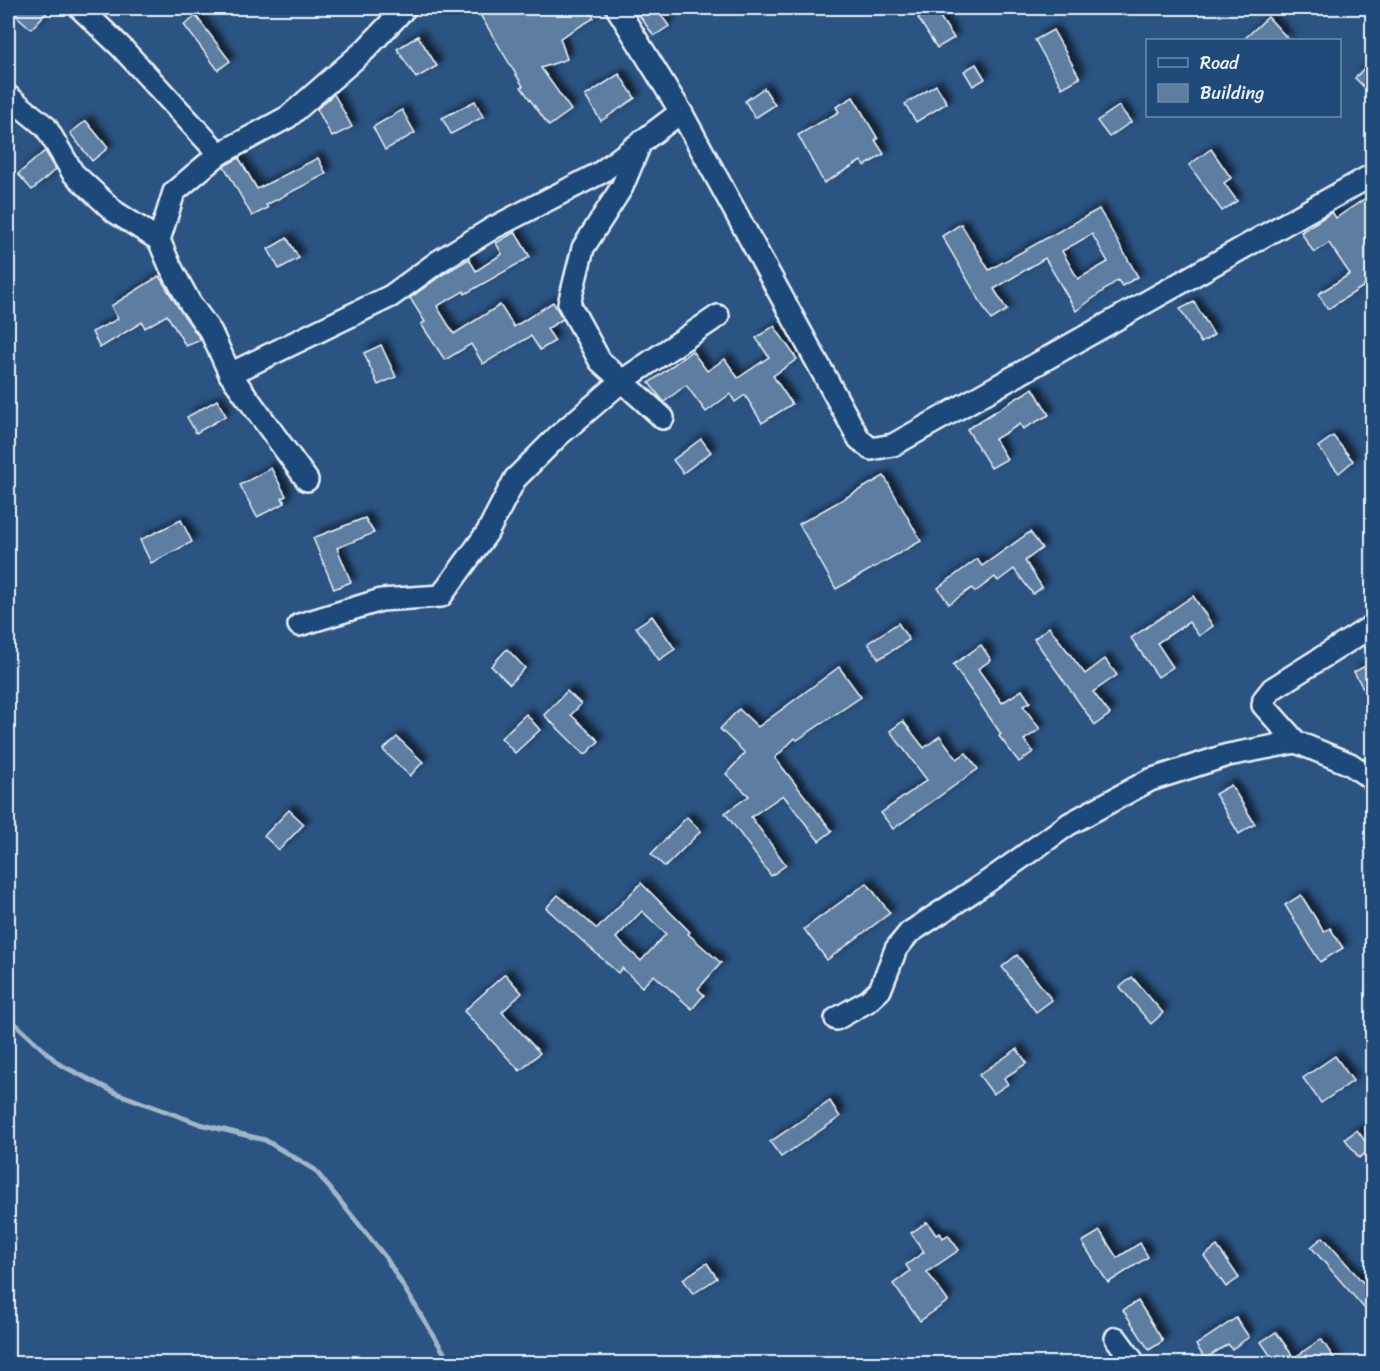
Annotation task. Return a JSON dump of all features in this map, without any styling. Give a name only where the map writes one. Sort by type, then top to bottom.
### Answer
[{"type":"street","points":[[80,8],[121,48],[219,154]]},
{"type":"street","points":[[159,240],[174,192],[219,154],[288,117],[365,50],[405,8]]},
{"type":"street","points":[[616,8],[681,112],[859,439],[871,449],[893,445],[903,440],[1372,175]]},
{"type":"street","points":[[8,96],[46,127],[73,173],[115,212],[159,240],[190,303],[211,332],[230,374],[307,480]]},
{"type":"street","points":[[230,374],[391,296],[439,261],[493,228],[600,173],[681,112]]},
{"type":"street","points":[[640,142],[622,187],[583,248],[569,304],[600,361],[663,418]]},
{"type":"street","points":[[299,625],[381,600],[441,596],[487,533],[515,479],[558,436],[622,381],[718,316]]},
{"type":"street","points":[[1372,626],[1272,689],[1264,699],[1263,705],[1296,742],[1350,764],[1372,779]]},
{"type":"street","points":[[836,1019],[868,1001],[880,990],[896,949],[909,933],[1069,824],[1150,780],[1228,755],[1296,742]]},
{"type":"street","points":[[1116,1338],[1135,1364]]},
{"type":"building","points":[[8,8],[51,8],[31,29]]},
{"type":"building","points":[[476,8],[588,8],[594,18],[560,38],[567,59],[541,68],[571,110],[549,126],[521,87],[523,86]]},
{"type":"building","points":[[634,8],[656,8],[669,26],[654,36]]},
{"type":"building","points":[[934,8],[954,38],[937,48],[918,18]]},
{"type":"building","points":[[196,16],[230,61],[218,70],[184,25]]},
{"type":"building","points":[[1268,17],[1288,39],[1244,39]]},
{"type":"building","points":[[1053,30],[1080,78],[1062,88],[1035,40]]},
{"type":"building","points":[[418,36],[437,66],[416,78],[397,49]]},
{"type":"building","points":[[1372,60],[1372,95],[1355,78]]},
{"type":"building","points":[[976,64],[985,79],[973,86],[964,71]]},
{"type":"building","points":[[619,74],[635,98],[601,121],[585,96]]},
{"type":"building","points":[[936,85],[947,103],[916,122],[905,104]]},
{"type":"building","points":[[764,88],[775,105],[755,118],[745,101]]},
{"type":"building","points":[[334,94],[352,127],[332,137],[317,109]]},
{"type":"building","points":[[853,97],[878,139],[875,140],[884,154],[865,166],[861,161],[824,183],[798,135],[839,112],[836,107]]},
{"type":"building","points":[[475,101],[483,117],[451,134],[442,118]]},
{"type":"building","points":[[1119,106],[1131,122],[1109,137],[1097,121]]},
{"type":"building","points":[[402,110],[415,133],[385,150],[373,127]]},
{"type":"building","points":[[86,121],[108,148],[92,161],[70,133]]},
{"type":"building","points":[[1211,149],[1231,178],[1224,183],[1237,201],[1222,211],[1189,165]]},
{"type":"building","points":[[45,151],[56,169],[32,190],[18,174]]},
{"type":"building","points":[[239,158],[257,189],[318,158],[326,174],[266,205],[268,208],[252,216],[224,166]]},
{"type":"building","points":[[1372,194],[1372,281],[1328,309],[1318,294],[1350,274],[1329,243],[1314,253],[1301,232],[1332,212],[1336,218]]},
{"type":"building","points":[[1099,209],[1138,277],[1122,286],[1118,280],[1076,311],[1045,258],[994,289],[1007,310],[991,320],[942,236],[961,224],[989,270]],"holes":[[[1092,234],[1108,262],[1078,279],[1062,251]]]},
{"type":"building","points":[[515,232],[530,257],[465,294],[464,291],[437,306],[454,334],[500,305],[514,327],[553,302],[563,319],[547,329],[555,341],[540,350],[531,336],[483,364],[471,344],[445,360],[421,324],[425,322],[410,298],[469,259],[476,271],[502,254],[496,243]]},
{"type":"building","points":[[287,238],[299,258],[279,269],[268,249]]},
{"type":"building","points":[[159,276],[201,340],[186,346],[167,315],[145,328],[142,322],[100,348],[92,332],[118,319],[111,306]]},
{"type":"building","points":[[1194,302],[1214,335],[1201,343],[1180,309]]},
{"type":"building","points":[[774,326],[797,359],[773,376],[792,404],[762,423],[745,395],[735,402],[730,394],[706,412],[686,385],[664,402],[649,383],[692,351],[707,371],[725,359],[738,378],[769,357],[756,338]]},
{"type":"building","points":[[381,345],[396,377],[378,385],[364,353]]},
{"type":"building","points":[[1033,388],[1049,415],[1023,429],[1020,424],[995,439],[1007,459],[991,468],[967,429]]},
{"type":"building","points":[[217,400],[226,416],[196,433],[187,417]]},
{"type":"building","points":[[1333,436],[1353,461],[1339,473],[1318,447]]},
{"type":"building","points":[[701,439],[711,452],[683,473],[673,460]]},
{"type":"building","points":[[271,468],[286,496],[282,498],[285,503],[257,517],[240,485]]},
{"type":"building","points":[[884,476],[921,541],[836,589],[799,524]]},
{"type":"building","points":[[365,518],[374,533],[337,548],[351,582],[334,589],[313,538]]},
{"type":"building","points":[[181,520],[192,542],[151,563],[140,540]]},
{"type":"building","points":[[1030,532],[1042,548],[1025,561],[1042,587],[1033,594],[1014,569],[998,581],[995,577],[975,592],[972,588],[949,604],[938,588],[977,559],[982,566]]},
{"type":"building","points":[[1193,596],[1213,626],[1199,636],[1189,622],[1157,643],[1173,667],[1158,677],[1131,638]]},
{"type":"building","points":[[652,616],[675,649],[659,660],[636,627]]},
{"type":"building","points":[[898,623],[909,640],[879,659],[868,643]]},
{"type":"building","points":[[1049,627],[1085,674],[1105,659],[1117,675],[1093,692],[1110,714],[1095,725],[1034,639]]},
{"type":"building","points":[[981,645],[991,660],[978,669],[1002,703],[1022,690],[1030,702],[1023,706],[1040,729],[1024,740],[1033,752],[1019,762],[999,736],[1001,734],[953,665]]},
{"type":"building","points":[[507,649],[525,668],[510,684],[491,666]]},
{"type":"building","points":[[1367,665],[1372,675],[1372,704],[1354,672]]},
{"type":"building","points":[[839,667],[861,697],[797,740],[795,738],[775,758],[832,831],[819,841],[783,795],[751,817],[786,865],[771,876],[725,813],[749,796],[726,774],[745,753],[720,729],[739,709],[758,727]]},
{"type":"building","points":[[567,691],[581,704],[571,715],[599,741],[585,755],[544,715]]},
{"type":"building","points":[[526,714],[540,730],[515,753],[501,738]]},
{"type":"building","points":[[903,721],[924,748],[940,736],[957,759],[966,753],[978,769],[893,829],[881,813],[927,780],[890,731]]},
{"type":"building","points":[[397,737],[423,762],[410,776],[383,750]]},
{"type":"building","points":[[1231,785],[1255,824],[1239,834],[1215,794]]},
{"type":"building","points":[[289,810],[304,824],[279,850],[264,836]]},
{"type":"building","points":[[687,817],[701,831],[665,867],[651,854]]},
{"type":"building","points":[[641,883],[690,932],[688,934],[721,963],[698,989],[704,995],[692,1009],[654,975],[642,987],[622,968],[618,973],[546,908],[558,895],[597,929]],"holes":[[[642,911],[666,934],[641,961],[616,938]]]},
{"type":"building","points":[[867,883],[890,913],[827,960],[804,929]]},
{"type":"building","points":[[1301,895],[1324,932],[1330,928],[1343,948],[1320,962],[1285,905]]},
{"type":"building","points":[[1017,955],[1052,1000],[1036,1012],[1002,967]]},
{"type":"building","points":[[505,974],[522,993],[502,1012],[540,1053],[520,1071],[464,1011]]},
{"type":"building","points":[[1132,977],[1163,1013],[1151,1024],[1120,987]]},
{"type":"building","points":[[1017,1049],[1027,1063],[1004,1078],[1008,1084],[993,1094],[979,1075]]},
{"type":"building","points":[[1335,1056],[1353,1081],[1321,1103],[1303,1078]]},
{"type":"building","points":[[830,1101],[840,1117],[781,1157],[770,1142]]},
{"type":"building","points":[[1357,1130],[1371,1149],[1359,1158],[1345,1139]]},
{"type":"building","points":[[927,1222],[936,1235],[940,1233],[943,1238],[948,1235],[959,1250],[927,1272],[948,1301],[920,1321],[893,1284],[910,1271],[906,1265],[924,1252],[911,1233]]},
{"type":"building","points":[[1100,1231],[1117,1258],[1140,1243],[1148,1257],[1108,1283],[1082,1242]]},
{"type":"building","points":[[1323,1237],[1366,1286],[1372,1280],[1372,1317],[1311,1247]]},
{"type":"building","points":[[1217,1246],[1239,1278],[1226,1287],[1204,1256]]},
{"type":"building","points":[[707,1263],[717,1278],[693,1294],[683,1279]]},
{"type":"building","points":[[1138,1301],[1163,1341],[1149,1350],[1123,1310]]},
{"type":"building","points":[[1236,1318],[1249,1337],[1232,1349],[1228,1344],[1205,1359],[1196,1345]]},
{"type":"building","points":[[1276,1332],[1294,1358],[1321,1339],[1338,1364],[1276,1364],[1261,1342]]},
{"type":"waterway","points":[[8,1017],[59,1064],[116,1093],[200,1124],[265,1140],[315,1170],[386,1258],[451,1364]]}]
